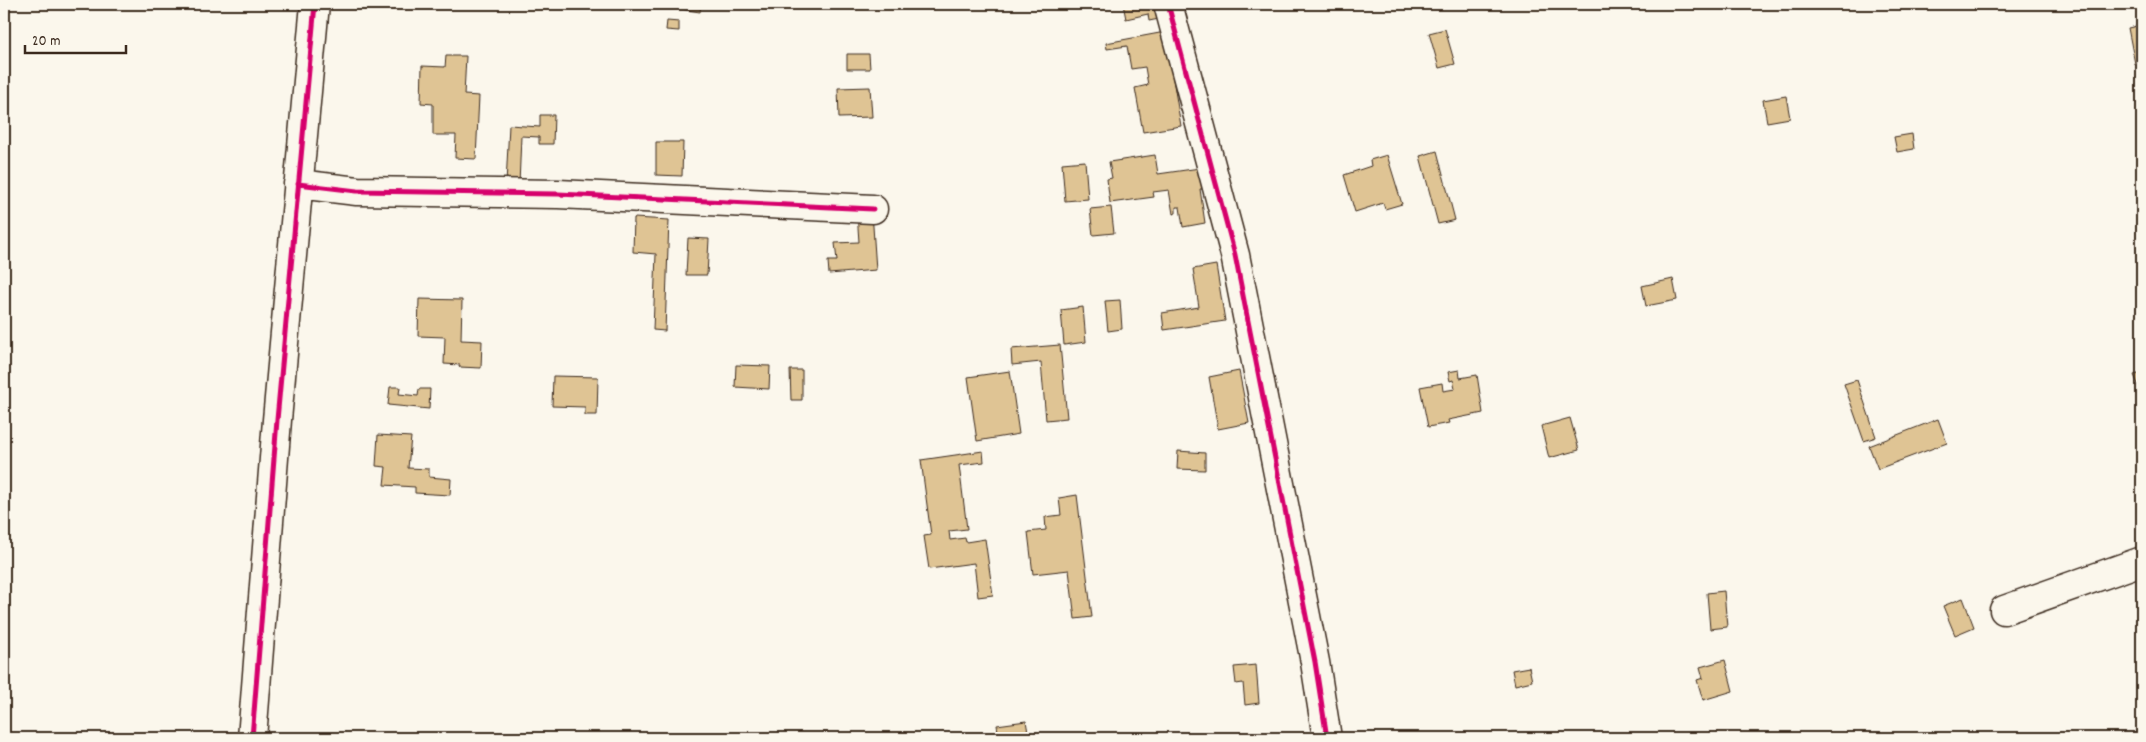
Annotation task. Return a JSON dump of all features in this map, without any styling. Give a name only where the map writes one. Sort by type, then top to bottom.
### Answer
[{"type":"street","points":[[252,738],[277,420],[315,4]]},
{"type":"street","points":[[1168,4],[1235,255],[1263,389],[1315,662],[1327,738]]},
{"type":"street","points":[[298,184],[357,190],[558,194],[874,209]]},
{"type":"street","points":[[2004,610],[2142,561]]},
{"type":"building","points":[[680,4],[701,4],[700,12],[680,9]]},
{"type":"building","points":[[1123,4],[1155,4],[1159,19],[1149,21],[1148,14],[1126,19]]},
{"type":"building","points":[[667,21],[679,22],[679,31],[666,30]]},
{"type":"building","points":[[2142,25],[2142,68],[2141,63],[2135,64],[2128,28]]},
{"type":"building","points":[[1445,29],[1455,64],[1439,68],[1429,33]]},
{"type":"building","points":[[1165,32],[1181,126],[1143,132],[1135,88],[1148,85],[1145,67],[1131,69],[1127,46],[1107,49],[1106,43]]},
{"type":"building","points":[[847,54],[869,54],[870,69],[847,69]]},
{"type":"building","points":[[446,56],[466,56],[464,95],[479,96],[476,159],[455,158],[456,135],[433,135],[433,104],[421,103],[422,66],[445,67]]},
{"type":"building","points":[[870,87],[872,117],[839,118],[838,88]]},
{"type":"building","points":[[1786,96],[1790,118],[1767,122],[1763,100]]},
{"type":"building","points":[[540,115],[554,115],[553,144],[539,144],[539,137],[521,136],[519,185],[506,184],[509,125],[540,127]]},
{"type":"building","points":[[1912,134],[1914,149],[1897,152],[1894,137]]},
{"type":"building","points":[[656,142],[683,142],[682,176],[656,175]]},
{"type":"building","points":[[1437,151],[1455,220],[1438,224],[1420,156]]},
{"type":"building","points":[[1155,155],[1158,174],[1200,168],[1203,189],[1200,189],[1205,223],[1183,227],[1180,207],[1176,207],[1176,213],[1173,214],[1169,190],[1153,192],[1154,197],[1110,203],[1107,179],[1112,178],[1109,162]]},
{"type":"building","points":[[1387,155],[1402,204],[1385,209],[1383,203],[1355,212],[1344,175],[1371,166],[1370,160]]},
{"type":"building","points":[[1085,161],[1088,199],[1065,201],[1062,163]]},
{"type":"building","points":[[1111,207],[1114,233],[1093,235],[1090,209]]},
{"type":"building","points":[[872,212],[876,270],[829,274],[828,261],[837,261],[835,243],[859,242],[857,213]]},
{"type":"building","points":[[634,218],[669,220],[665,331],[653,330],[656,254],[633,252]]},
{"type":"building","points":[[688,238],[709,239],[707,275],[686,275]]},
{"type":"building","points":[[1216,265],[1225,321],[1164,330],[1162,313],[1199,307],[1193,269]]},
{"type":"building","points":[[1673,279],[1677,300],[1646,306],[1642,286]]},
{"type":"building","points":[[419,299],[462,300],[461,340],[482,341],[481,368],[444,364],[445,337],[418,336]]},
{"type":"building","points":[[1120,300],[1122,329],[1108,331],[1105,301]]},
{"type":"building","points":[[1083,307],[1086,342],[1064,345],[1061,310]]},
{"type":"building","points":[[1060,345],[1067,418],[1046,420],[1041,362],[1012,365],[1011,349]]},
{"type":"building","points":[[736,365],[770,366],[769,389],[735,387]]},
{"type":"building","points":[[790,370],[802,370],[802,400],[791,400]]},
{"type":"building","points":[[1459,370],[1460,378],[1477,375],[1483,413],[1448,420],[1449,423],[1428,427],[1420,387],[1442,383],[1443,391],[1455,389],[1453,380],[1450,381],[1448,372]]},
{"type":"building","points":[[1010,371],[1019,434],[977,441],[968,377]]},
{"type":"building","points":[[1239,371],[1249,423],[1218,429],[1209,377]]},
{"type":"building","points":[[2142,373],[2142,386],[2139,387],[2134,375]]},
{"type":"building","points":[[553,376],[598,377],[597,415],[585,415],[585,407],[552,406]]},
{"type":"building","points":[[1857,380],[1876,437],[1864,441],[1844,384]]},
{"type":"building","points":[[390,387],[400,387],[399,394],[418,396],[419,389],[430,389],[429,409],[388,405]]},
{"type":"building","points":[[1570,418],[1579,450],[1549,458],[1541,426]]},
{"type":"building","points":[[1938,419],[1947,443],[1878,469],[1869,446]]},
{"type":"building","points":[[378,435],[411,437],[408,468],[429,469],[429,477],[451,479],[450,495],[415,493],[415,487],[384,485],[386,467],[376,466]]},
{"type":"building","points":[[983,451],[984,462],[959,465],[967,529],[949,531],[950,540],[965,538],[966,542],[985,539],[993,595],[978,597],[974,563],[929,569],[924,536],[931,535],[921,460]]},
{"type":"building","points":[[1178,451],[1205,453],[1205,470],[1177,469]]},
{"type":"building","points":[[1077,495],[1092,617],[1075,619],[1069,570],[1033,574],[1028,532],[1046,530],[1045,517],[1061,515],[1059,498]]},
{"type":"building","points":[[1724,591],[1727,627],[1710,629],[1707,593]]},
{"type":"building","points":[[1963,598],[1974,627],[1955,635],[1943,606]]},
{"type":"building","points":[[1725,660],[1733,691],[1703,700],[1697,680],[1703,678],[1700,667]]},
{"type":"building","points":[[1256,665],[1259,703],[1245,705],[1243,683],[1236,684],[1234,667]]},
{"type":"building","points":[[1529,667],[1532,681],[1515,685],[1512,670]]},
{"type":"building","points":[[1026,721],[1029,738],[999,738],[997,725]]},
{"type":"cycle path","points":[[252,738],[277,420],[315,4]]},
{"type":"cycle path","points":[[1168,4],[1235,255],[1315,662],[1327,738]]},
{"type":"cycle path","points":[[298,184],[357,191],[558,194],[873,209]]}]
